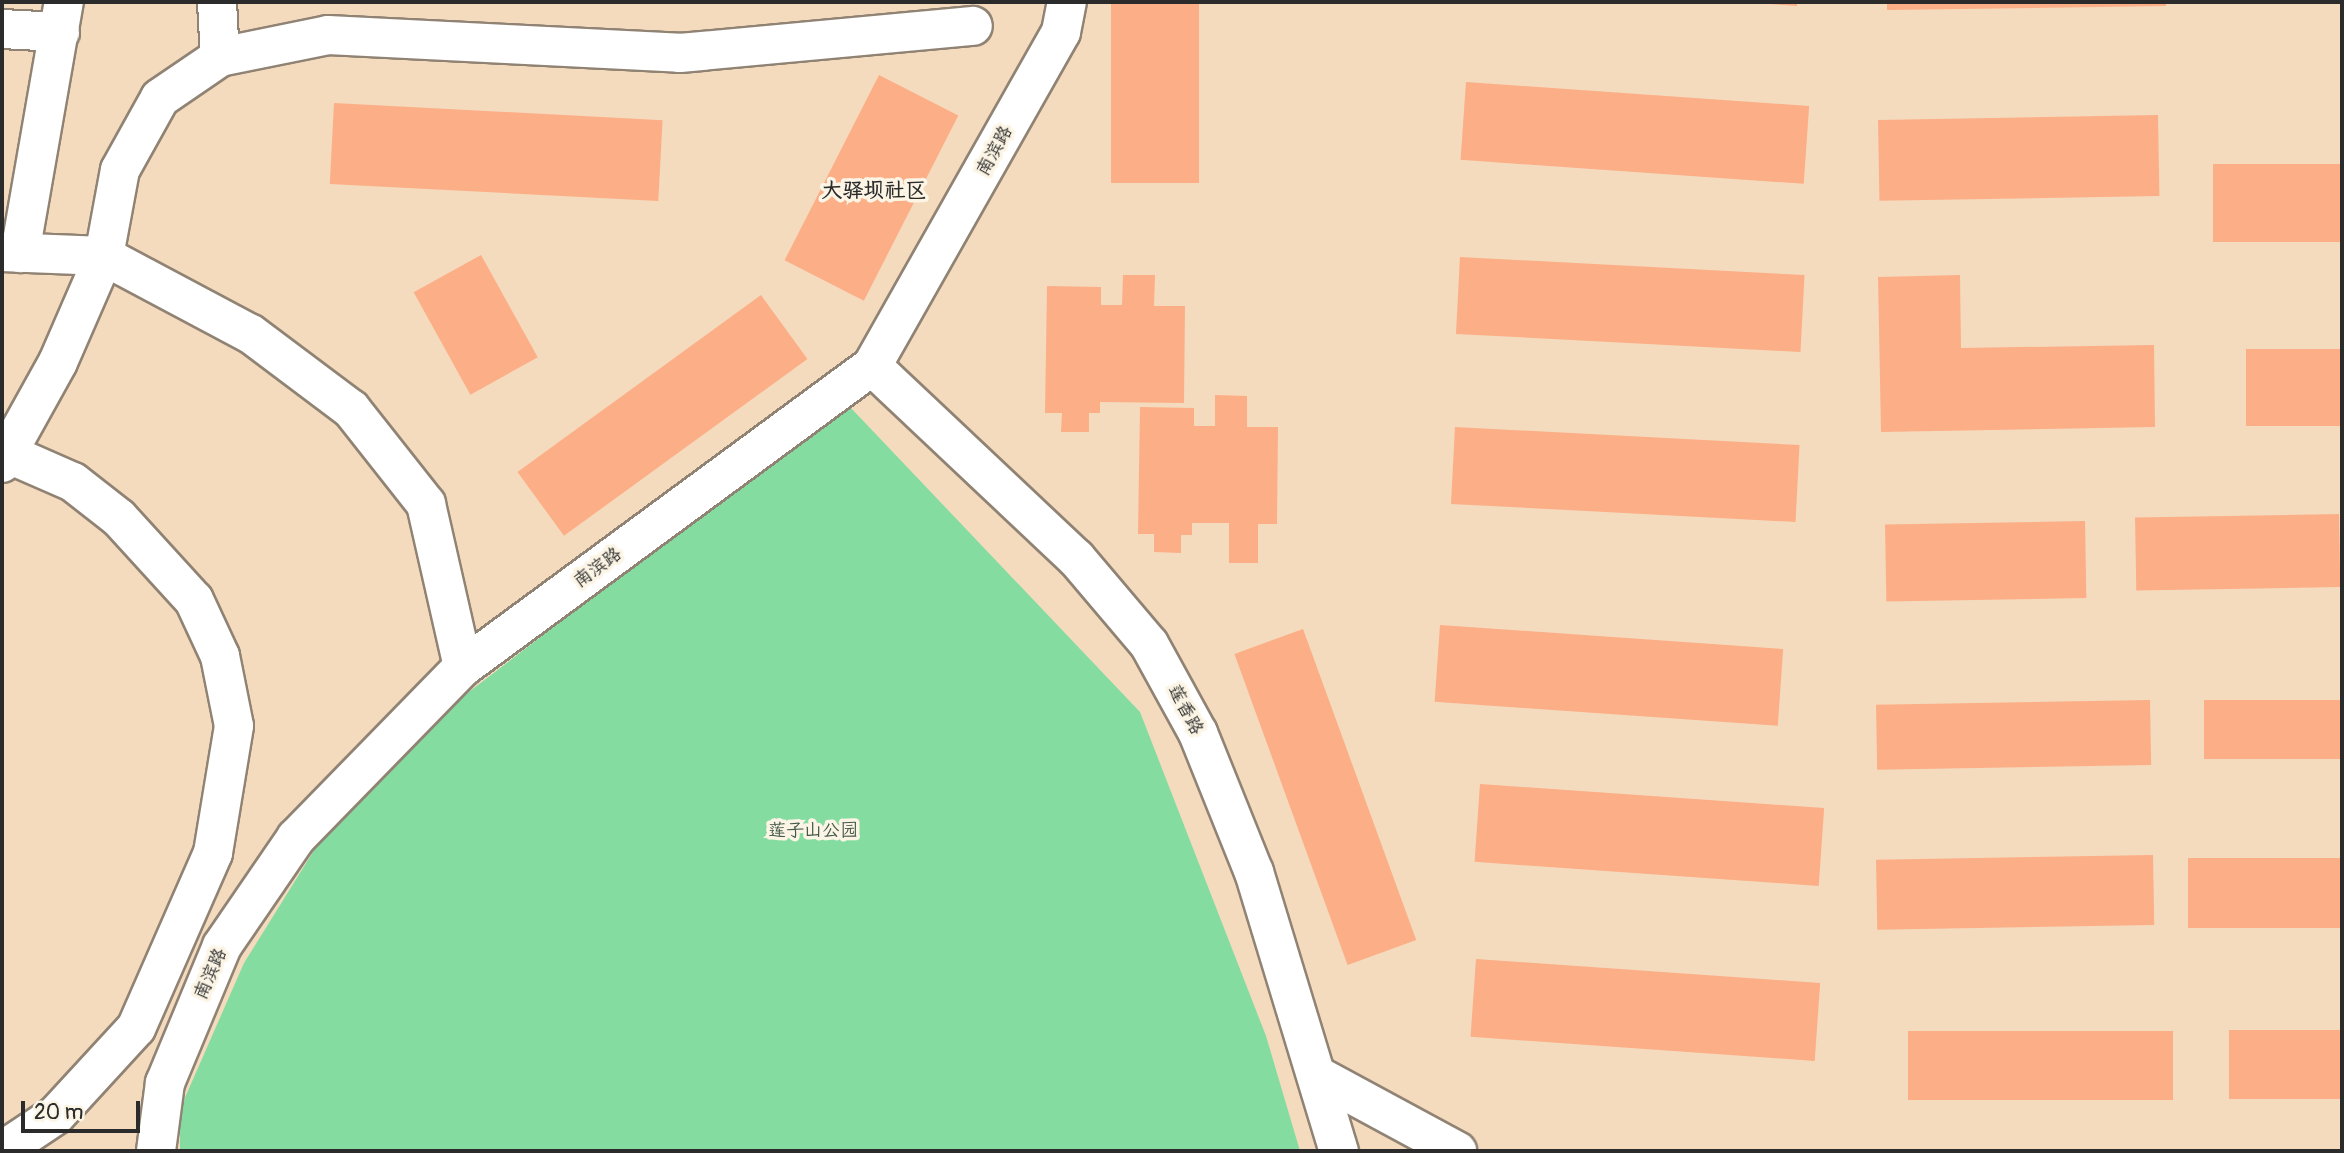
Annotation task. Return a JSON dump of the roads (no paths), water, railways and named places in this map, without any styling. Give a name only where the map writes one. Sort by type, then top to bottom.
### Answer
[{"type":"street","points":[[217,2],[220,57]]},
{"type":"street","name":"南滨路","points":[[156,1151],[165,1083],[222,946],[296,838],[463,667],[872,366],[1061,32],[1067,2]]},
{"type":"street","points":[[2,29],[62,17],[11,252],[104,256],[251,334],[351,409],[426,504],[463,667]]},
{"type":"street","points":[[2,1151],[57,1115],[136,1028],[213,853],[234,726],[220,656],[194,600],[120,518],[73,482],[4,455],[58,362],[104,256],[120,170],[160,98],[220,57],[328,35],[680,53],[973,26]]},
{"type":"street","name":"莲香路","points":[[872,366],[1076,558],[1149,644],[1198,733],[1254,872],[1320,1077],[1339,1151]]},
{"type":"street","points":[[1320,1077],[1457,1151]]},
{"type":"district","name":"大驿坝社区","points":[[874,191]]},
{"type":"park label","name":"莲子山公园","points":[[813,831]]}]
